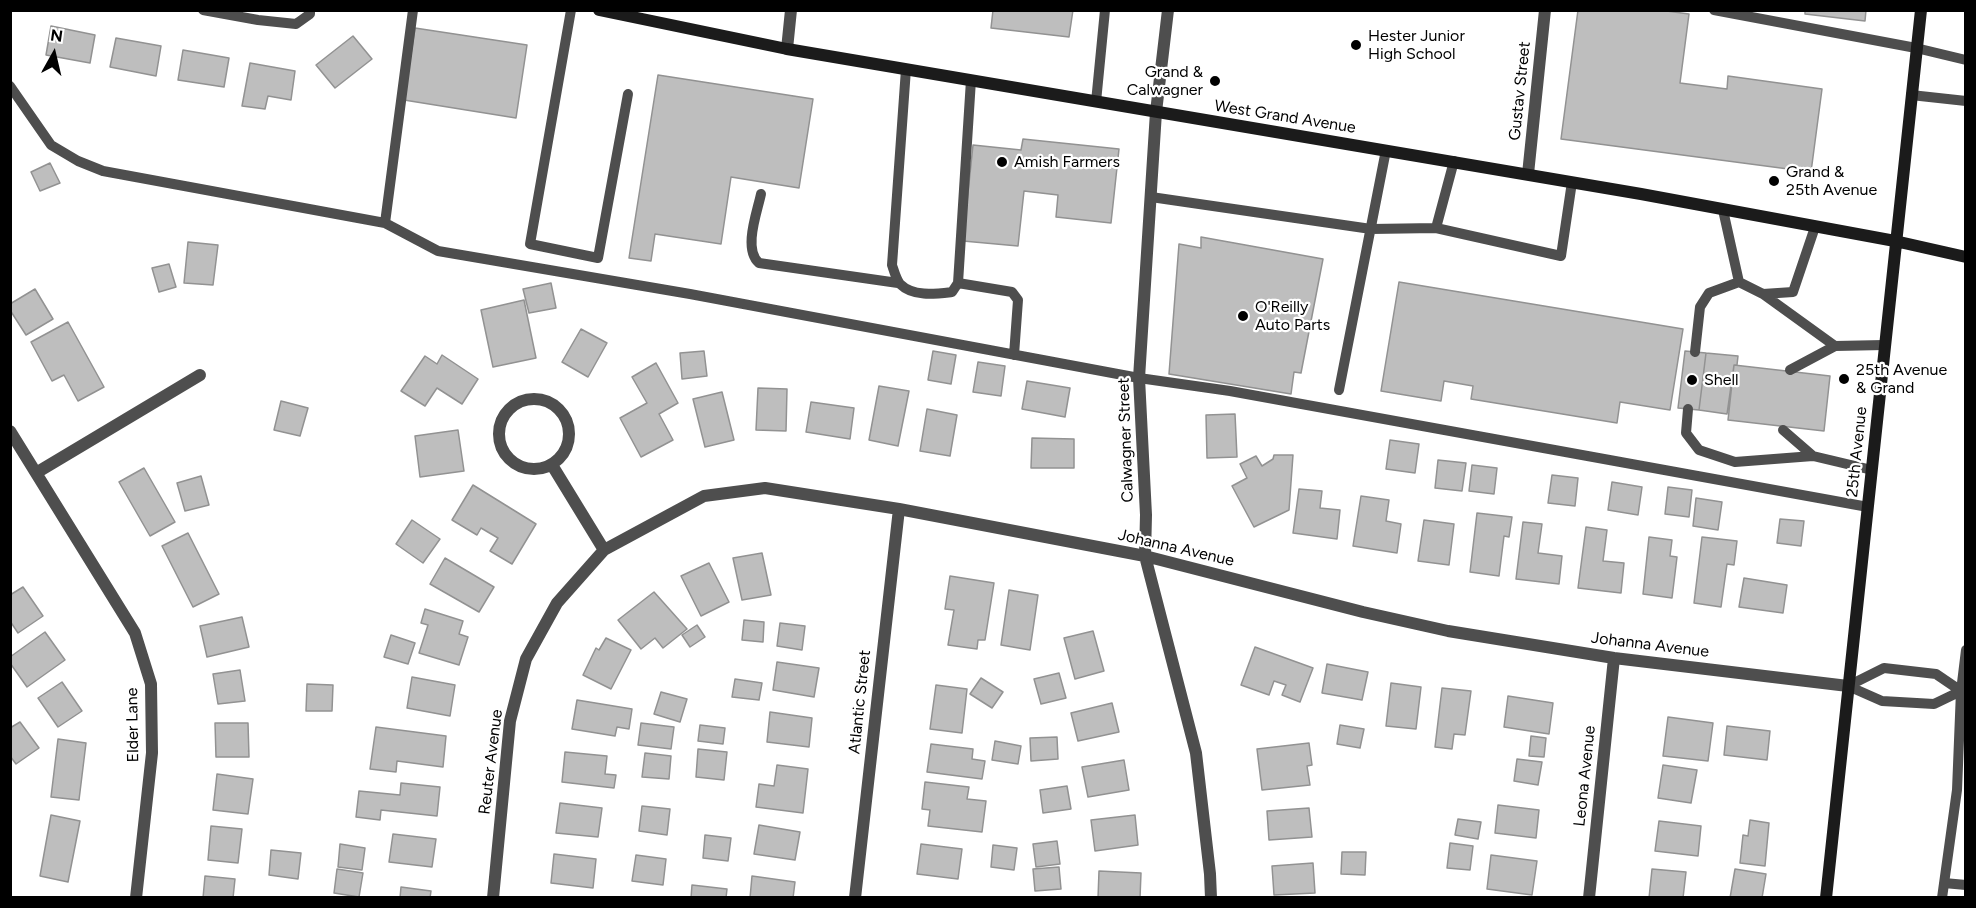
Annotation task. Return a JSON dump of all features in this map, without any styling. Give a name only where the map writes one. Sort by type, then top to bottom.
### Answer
[{"type":"main road","name":"West Grand Avenue","points":[[599,10],[787,48],[1528,174],[1895,241],[1965,257]]},
{"type":"main road","name":"25th Avenue","points":[[1826,897],[1921,10]]},
{"type":"street","points":[[787,48],[791,10]]},
{"type":"street","name":"Calwagner Street","points":[[1168,10],[1156,112],[1139,378],[1146,556],[1196,753],[1211,897]]},
{"type":"street","name":"Gustav Street","points":[[1528,174],[1545,10]]},
{"type":"street","points":[[36,473],[200,375]]},
{"type":"street","points":[[525,400],[547,401],[557,407],[564,416],[569,437],[561,457],[552,465],[541,469],[528,469],[507,458],[500,447],[498,435],[500,423],[506,412],[515,404],[525,400]]},
{"type":"street","name":"Elder Lane","points":[[10,431],[135,633],[151,684],[152,753],[136,897]]},
{"type":"street","points":[[552,465],[604,549]]},
{"type":"street","name":"Johanna Avenue","points":[[604,549],[704,496],[765,488],[899,509],[1146,556],[1363,612],[1448,631],[1614,658],[1848,686]]},
{"type":"street","name":"Atlantic Street","points":[[855,897],[899,509]]},
{"type":"street","name":"Reuter Avenue","points":[[493,897],[510,721],[526,659],[557,603],[604,549]]},
{"type":"street","name":"Leona Avenue","points":[[1589,897],[1614,658]]},
{"type":"lane","points":[[203,10],[296,24],[310,14],[310,10]]},
{"type":"lane","points":[[385,223],[413,10]]},
{"type":"lane","points":[[571,10],[530,244],[598,258],[628,94]]},
{"type":"lane","points":[[1096,102],[1105,10]]},
{"type":"lane","points":[[1713,10],[1916,48],[1965,60]]},
{"type":"lane","points":[[898,282],[892,265],[906,69]]},
{"type":"lane","points":[[761,194],[751,246],[752,255],[759,263],[898,282],[911,291],[932,294],[952,292],[958,283],[971,80]]},
{"type":"lane","points":[[10,86],[51,145],[103,171],[385,223],[438,251],[690,294],[1139,378],[1230,391],[1868,507]]},
{"type":"lane","points":[[1911,95],[1965,101]]},
{"type":"lane","points":[[1339,390],[1386,150]]},
{"type":"lane","points":[[1436,228],[1454,161]]},
{"type":"lane","points":[[1151,197],[1371,229],[1436,228],[1561,256],[1572,182]]},
{"type":"lane","points":[[1723,210],[1739,282]]},
{"type":"lane","points":[[1763,294],[1793,292],[1815,227]]},
{"type":"lane","points":[[1695,352],[1700,307],[1709,293],[1739,282],[1763,294],[1835,346]]},
{"type":"lane","points":[[958,283],[1012,292],[1016,296],[1018,300],[1014,355]]},
{"type":"lane","points":[[1790,370],[1835,346],[1884,345]]},
{"type":"lane","points":[[1688,409],[1686,433],[1699,450],[1736,462],[1813,456],[1872,470]]},
{"type":"lane","points":[[1783,430],[1813,456]]},
{"type":"lane","points":[[1942,897],[1961,790],[1961,691],[1965,650]]},
{"type":"lane","points":[[1848,686],[1884,668],[1936,674],[1961,691]]},
{"type":"lane","points":[[1848,686],[1882,701],[1935,704],[1961,691]]},
{"type":"lane","points":[[1944,883],[1965,885]]},
{"type":"building","points":[[993,10],[1073,10],[1069,37],[991,28]]},
{"type":"building","points":[[1578,10],[1659,10],[1689,14],[1680,83],[1727,89],[1728,76],[1822,89],[1811,172],[1561,139]]},
{"type":"building","points":[[1805,10],[1866,10],[1865,21],[1805,14]]},
{"type":"building","points":[[51,26],[95,35],[90,63],[46,55]]},
{"type":"building","points":[[415,28],[527,45],[516,118],[404,100]]},
{"type":"building","points":[[353,36],[372,59],[335,88],[316,65]]},
{"type":"building","points":[[116,38],[161,46],[156,76],[110,67]]},
{"type":"building","points":[[183,50],[229,58],[224,87],[178,80]]},
{"type":"building","points":[[250,63],[295,71],[291,100],[268,96],[265,109],[242,106]]},
{"type":"building","points":[[658,75],[813,99],[799,188],[731,177],[721,244],[655,234],[651,261],[629,258]]},
{"type":"building","points":[[1023,139],[1119,149],[1111,223],[1056,217],[1058,195],[1024,191],[1018,246],[963,241],[973,145],[1021,150]]},
{"type":"building","points":[[50,163],[60,183],[40,191],[31,172]]},
{"type":"building","name":"O'Reilly Auto Parts","points":[[1201,237],[1323,259],[1301,373],[1294,372],[1291,394],[1169,374],[1179,244],[1201,248]]},
{"type":"building","points":[[188,242],[218,245],[213,285],[184,283]]},
{"type":"building","points":[[169,264],[176,287],[159,292],[152,268]]},
{"type":"building","points":[[1399,282],[1683,329],[1670,410],[1620,402],[1617,423],[1471,399],[1473,386],[1444,381],[1441,401],[1381,391]]},
{"type":"building","points":[[551,283],[556,308],[529,313],[523,289]]},
{"type":"building","points":[[35,289],[53,319],[26,335],[10,310],[10,304]]},
{"type":"building","points":[[524,300],[536,358],[493,367],[481,310]]},
{"type":"building","points":[[68,322],[104,387],[78,401],[64,375],[52,381],[31,342]]},
{"type":"building","points":[[581,329],[607,343],[588,377],[562,362]]},
{"type":"building","points":[[704,351],[707,376],[682,379],[680,353]]},
{"type":"building","points":[[933,351],[956,355],[951,384],[928,380]]},
{"type":"building","name":"Shell","points":[[1685,351],[1706,353],[1699,410],[1678,408]]},
{"type":"building","name":"Shell","points":[[1706,353],[1738,356],[1737,365],[1734,365],[1727,414],[1699,410]]},
{"type":"building","points":[[442,355],[478,379],[462,404],[437,388],[425,406],[401,391],[425,356],[437,364]]},
{"type":"building","points":[[978,362],[1005,366],[1001,396],[973,392]]},
{"type":"building","points":[[656,363],[678,403],[659,414],[673,440],[641,457],[620,418],[647,403],[632,377]]},
{"type":"building","name":"Shell","points":[[1734,365],[1830,376],[1824,431],[1728,420]]},
{"type":"building","points":[[1027,381],[1070,388],[1065,417],[1022,409]]},
{"type":"building","points":[[879,386],[909,391],[898,446],[869,440]]},
{"type":"building","points":[[758,388],[787,389],[786,431],[756,430]]},
{"type":"building","points":[[722,392],[734,440],[705,447],[693,399]]},
{"type":"building","points":[[281,401],[308,408],[300,436],[274,430]]},
{"type":"building","points":[[811,402],[854,408],[850,439],[806,432]]},
{"type":"building","points":[[927,409],[957,415],[950,456],[920,451]]},
{"type":"building","points":[[1235,414],[1237,457],[1207,458],[1206,415]]},
{"type":"building","points":[[458,430],[464,471],[420,477],[415,436]]},
{"type":"building","points":[[1032,438],[1074,439],[1074,468],[1031,468]]},
{"type":"building","points":[[1390,440],[1419,444],[1415,473],[1386,469]]},
{"type":"building","points":[[1274,455],[1293,455],[1289,510],[1254,527],[1232,486],[1247,478],[1240,464],[1256,456],[1262,466],[1273,459]]},
{"type":"building","points":[[1438,460],[1466,463],[1462,491],[1435,488]]},
{"type":"building","points":[[1472,465],[1497,468],[1494,494],[1469,491]]},
{"type":"building","points":[[144,468],[175,522],[150,536],[119,482]]},
{"type":"building","points":[[1552,475],[1578,478],[1575,506],[1548,503]]},
{"type":"building","points":[[201,476],[209,505],[185,511],[177,483]]},
{"type":"building","points":[[1612,482],[1642,487],[1638,515],[1608,510]]},
{"type":"building","points":[[473,485],[536,524],[512,564],[490,551],[498,538],[481,528],[477,535],[452,520]]},
{"type":"building","points":[[1668,487],[1692,490],[1689,517],[1665,514]]},
{"type":"building","points":[[1299,489],[1322,491],[1320,508],[1340,510],[1337,539],[1293,533]]},
{"type":"building","points":[[1361,496],[1389,500],[1386,521],[1401,524],[1397,553],[1353,546]]},
{"type":"building","points":[[1696,498],[1722,502],[1718,530],[1693,526]]},
{"type":"building","points":[[1477,513],[1512,517],[1509,537],[1504,536],[1499,576],[1470,572]]},
{"type":"building","points":[[1780,519],[1804,521],[1801,546],[1777,543]]},
{"type":"building","points":[[412,520],[440,539],[423,563],[396,544]]},
{"type":"building","points":[[1424,520],[1454,524],[1449,565],[1418,561]]},
{"type":"building","points":[[1523,522],[1542,524],[1538,553],[1562,556],[1559,584],[1516,579]]},
{"type":"building","points":[[1586,527],[1607,530],[1603,561],[1624,563],[1621,593],[1578,588]]},
{"type":"building","points":[[188,533],[219,594],[193,607],[162,546]]},
{"type":"building","points":[[1649,537],[1672,540],[1670,556],[1677,557],[1672,598],[1643,594]]},
{"type":"building","points":[[1702,537],[1737,541],[1734,565],[1727,564],[1721,607],[1694,603]]},
{"type":"building","points":[[762,553],[771,595],[742,600],[733,558]]},
{"type":"building","points":[[445,558],[494,587],[479,612],[430,584]]},
{"type":"building","points":[[709,563],[729,602],[701,616],[681,576]]},
{"type":"building","points":[[950,576],[994,583],[985,640],[978,640],[977,649],[948,645],[954,610],[945,609]]},
{"type":"building","points":[[1744,578],[1787,585],[1783,613],[1739,607]]},
{"type":"building","points":[[23,587],[43,616],[18,633],[10,621],[10,595]]},
{"type":"building","points":[[1009,590],[1038,595],[1030,650],[1001,645]]},
{"type":"building","points":[[654,592],[687,629],[663,648],[655,638],[641,649],[618,620]]},
{"type":"building","points":[[425,609],[463,621],[459,634],[468,637],[459,665],[419,653],[428,625],[421,623]]},
{"type":"building","points":[[242,617],[249,647],[207,657],[200,626]]},
{"type":"building","points":[[744,620],[764,622],[763,642],[742,640]]},
{"type":"building","points":[[780,623],[805,626],[802,650],[777,646]]},
{"type":"building","points":[[697,625],[705,637],[690,647],[682,635]]},
{"type":"building","points":[[1093,631],[1104,671],[1075,679],[1064,638]]},
{"type":"building","points":[[45,632],[65,660],[27,687],[10,663],[10,657]]},
{"type":"building","points":[[391,635],[415,643],[408,664],[384,657]]},
{"type":"building","points":[[606,638],[631,650],[611,689],[583,675],[596,648],[599,650]]},
{"type":"building","points":[[1255,647],[1313,668],[1300,702],[1282,695],[1286,685],[1274,681],[1269,695],[1241,685]]},
{"type":"building","points":[[777,662],[819,668],[814,697],[773,690]]},
{"type":"building","points":[[1327,664],[1368,672],[1362,700],[1322,693]]},
{"type":"building","points":[[240,670],[245,701],[218,704],[213,674]]},
{"type":"building","points":[[1059,673],[1066,698],[1041,704],[1034,679]]},
{"type":"building","points":[[412,677],[455,685],[450,716],[407,708]]},
{"type":"building","points":[[981,678],[1003,692],[992,708],[970,694]]},
{"type":"building","points":[[735,679],[762,683],[759,700],[732,697]]},
{"type":"building","points":[[62,682],[82,711],[58,727],[38,698]]},
{"type":"building","points":[[1391,683],[1421,687],[1416,729],[1386,726]]},
{"type":"building","points":[[307,684],[333,685],[332,711],[306,711]]},
{"type":"building","points":[[936,685],[967,689],[962,733],[930,729]]},
{"type":"building","points":[[1442,688],[1471,691],[1465,735],[1454,734],[1452,749],[1435,747]]},
{"type":"building","points":[[661,692],[687,699],[680,722],[654,714]]},
{"type":"building","points":[[1508,696],[1553,703],[1549,734],[1504,727]]},
{"type":"building","points":[[577,700],[632,709],[629,729],[617,727],[615,736],[572,729]]},
{"type":"building","points":[[1112,703],[1119,732],[1078,741],[1071,713]]},
{"type":"building","points":[[770,712],[812,718],[809,747],[767,742]]},
{"type":"building","points":[[1668,717],[1713,723],[1708,761],[1663,756]]},
{"type":"building","points":[[20,722],[39,748],[16,764],[10,756],[10,728]]},
{"type":"building","points":[[215,723],[248,723],[249,757],[216,757]]},
{"type":"building","points":[[641,723],[674,727],[671,749],[638,745]]},
{"type":"building","points":[[700,725],[725,728],[723,744],[698,741]]},
{"type":"building","points":[[1340,725],[1364,729],[1360,748],[1337,744]]},
{"type":"building","points":[[1727,726],[1770,731],[1767,760],[1724,755]]},
{"type":"building","points":[[376,727],[446,736],[443,767],[397,761],[396,772],[370,769]]},
{"type":"building","points":[[1531,736],[1546,738],[1544,757],[1529,756]]},
{"type":"building","points":[[1057,737],[1058,759],[1031,761],[1030,738]]},
{"type":"building","points":[[58,739],[86,743],[79,800],[51,797]]},
{"type":"building","points":[[995,741],[1021,746],[1018,764],[992,760]]},
{"type":"building","points":[[1309,743],[1312,765],[1307,766],[1310,785],[1262,790],[1257,749]]},
{"type":"building","points":[[931,744],[973,749],[972,759],[985,761],[982,779],[927,772]]},
{"type":"building","points":[[698,749],[727,752],[724,780],[696,777]]},
{"type":"building","points":[[565,752],[607,756],[605,774],[616,775],[614,788],[562,782]]},
{"type":"building","points":[[645,753],[671,756],[669,779],[642,777]]},
{"type":"building","points":[[1517,759],[1542,762],[1538,785],[1514,781]]},
{"type":"building","points":[[1124,760],[1129,790],[1088,797],[1082,767]]},
{"type":"building","points":[[777,765],[808,769],[803,813],[756,807],[759,784],[774,786]]},
{"type":"building","points":[[1663,765],[1697,770],[1691,803],[1658,798]]},
{"type":"building","points":[[217,774],[253,779],[248,814],[213,810]]},
{"type":"building","points":[[925,782],[969,787],[967,799],[986,801],[982,832],[928,826],[930,810],[922,809]]},
{"type":"building","points":[[401,783],[440,787],[437,816],[381,810],[380,820],[356,817],[359,791],[400,795]]},
{"type":"building","points":[[1067,786],[1071,809],[1043,813],[1040,790]]},
{"type":"building","points":[[560,803],[602,808],[598,837],[556,833]]},
{"type":"building","points":[[1498,805],[1539,810],[1536,838],[1495,833]]},
{"type":"building","points":[[642,806],[670,809],[667,835],[639,831]]},
{"type":"building","points":[[1309,808],[1312,837],[1269,840],[1267,811]]},
{"type":"building","points":[[51,815],[80,821],[68,882],[40,876]]},
{"type":"building","points":[[1135,815],[1138,845],[1095,851],[1091,820]]},
{"type":"building","points":[[1458,819],[1481,822],[1478,839],[1455,835]]},
{"type":"building","points":[[1750,820],[1769,823],[1765,866],[1740,863],[1743,835],[1748,836]]},
{"type":"building","points":[[1659,821],[1701,826],[1698,856],[1655,851]]},
{"type":"building","points":[[759,825],[800,832],[795,860],[754,854]]},
{"type":"building","points":[[211,826],[242,829],[238,863],[208,860]]},
{"type":"building","points":[[393,834],[436,839],[432,867],[389,862]]},
{"type":"building","points":[[705,835],[731,838],[728,861],[703,858]]},
{"type":"building","points":[[1057,841],[1060,864],[1036,867],[1033,844]]},
{"type":"building","points":[[1450,843],[1473,846],[1470,870],[1447,868]]},
{"type":"building","points":[[340,844],[365,848],[362,870],[338,867]]},
{"type":"building","points":[[921,844],[962,849],[958,879],[917,874]]},
{"type":"building","points":[[993,845],[1017,848],[1014,870],[991,867]]},
{"type":"building","points":[[271,850],[301,853],[298,879],[269,875]]},
{"type":"building","points":[[1342,852],[1366,852],[1365,875],[1341,874]]},
{"type":"building","points":[[554,854],[596,859],[593,888],[551,883]]},
{"type":"building","points":[[636,855],[666,859],[663,885],[632,881]]},
{"type":"building","points":[[1491,855],[1537,861],[1532,895],[1487,889]]},
{"type":"building","points":[[1313,863],[1315,893],[1274,895],[1272,866]]},
{"type":"building","points":[[1059,867],[1061,889],[1035,891],[1033,869]]},
{"type":"building","points":[[337,869],[363,873],[359,897],[334,893]]},
{"type":"building","points":[[1652,869],[1686,872],[1683,898],[1649,898]]},
{"type":"building","points":[[1735,869],[1766,874],[1762,898],[1730,898]]},
{"type":"building","points":[[1099,871],[1141,873],[1140,898],[1098,898]]},
{"type":"building","points":[[205,876],[235,879],[233,898],[203,898]]},
{"type":"building","points":[[752,876],[795,882],[793,898],[750,898]]},
{"type":"building","points":[[692,885],[727,889],[726,898],[691,898]]},
{"type":"building","points":[[401,887],[431,891],[430,898],[400,898]]},
{"type":"place","name":"Hester Junior High School","points":[[1356,45]]},
{"type":"place","name":"Grand & Calwagner","points":[[1215,81]]},
{"type":"place","name":"Amish Farmers","points":[[1002,162]]},
{"type":"place","name":"Grand & 25th Avenue","points":[[1774,181]]},
{"type":"place","name":"O'Reilly Auto Parts","points":[[1243,316]]},
{"type":"place","name":"25th Avenue & Grand","points":[[1844,379]]},
{"type":"place","name":"Shell","points":[[1692,380]]}]
